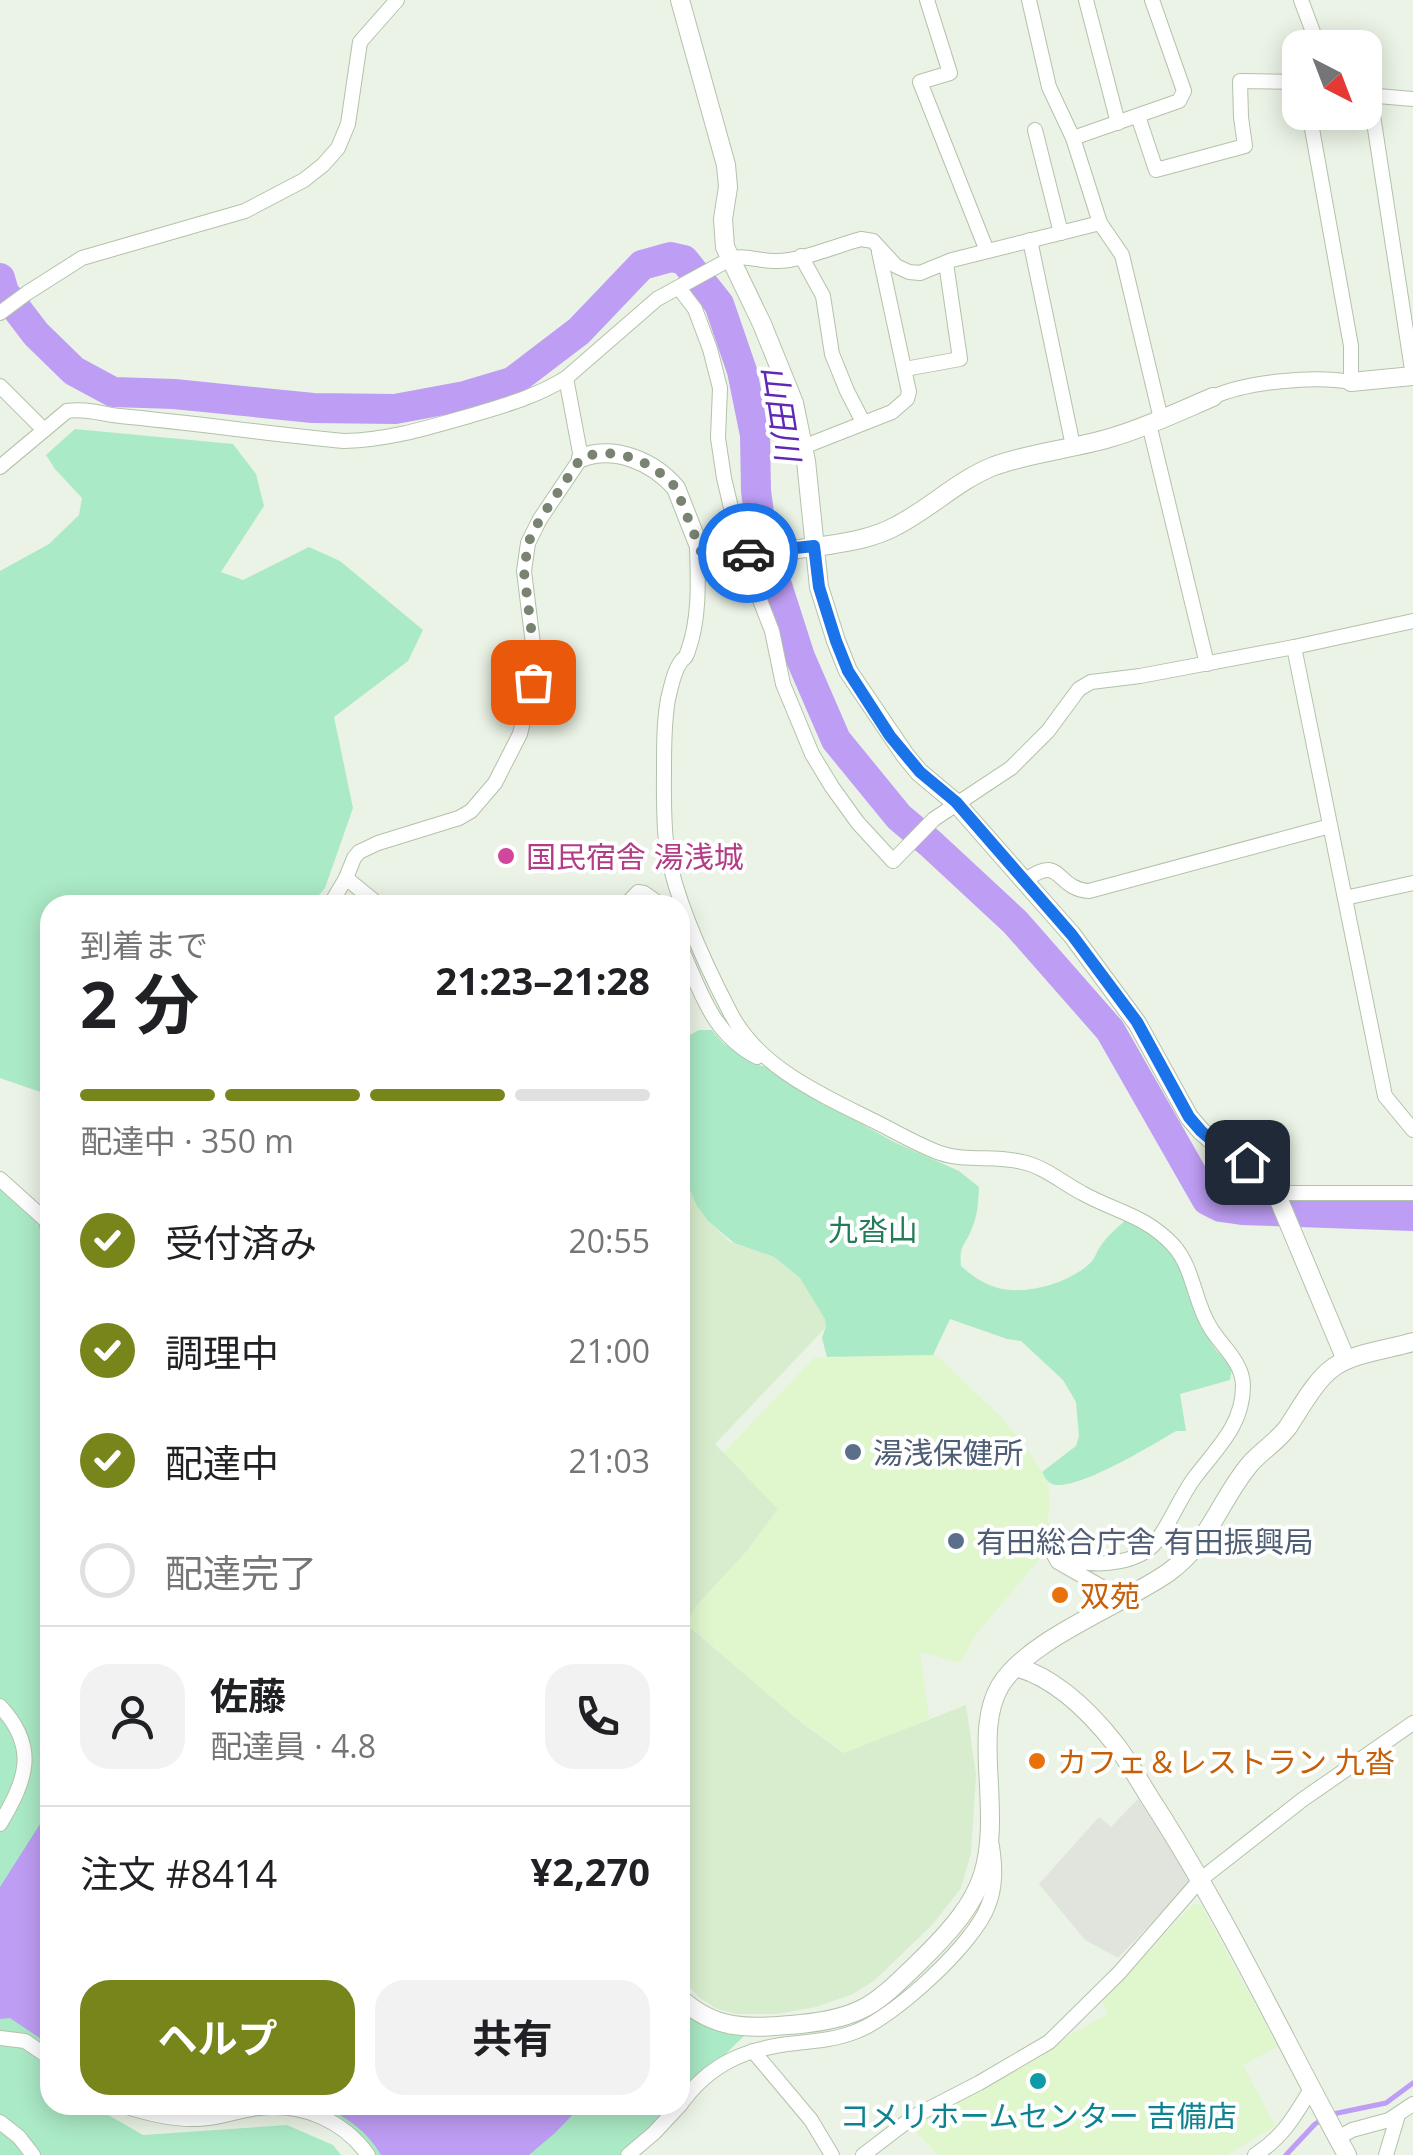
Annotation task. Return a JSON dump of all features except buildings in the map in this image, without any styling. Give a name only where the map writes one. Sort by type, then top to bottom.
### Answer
[{"type":"street","points":[[0,313],[82,258],[245,212],[304,180],[323,165],[338,148],[348,124],[360,42],[396,0]]},
{"type":"street","points":[[680,0],[726,166],[725,261],[762,324],[794,403],[803,447],[807,546],[848,671],[904,756],[956,802],[1026,880],[1128,1008],[1189,1117],[1216,1144],[1257,1170],[1276,1193],[1346,1360]]},
{"type":"street","points":[[927,0],[950,72],[920,82],[987,251]]},
{"type":"street","points":[[1028,0],[1049,86],[1073,138],[1100,223],[1122,256],[1207,664]]},
{"type":"street","points":[[1086,0],[1118,123]]},
{"type":"street","points":[[1073,138],[1179,101],[1184,91],[1152,0]]},
{"type":"street","points":[[1300,0],[1312,30]]},
{"type":"street","points":[[1138,116],[1156,170],[1245,146],[1240,80],[1282,81]]},
{"type":"street","points":[[1382,97],[1413,99]]},
{"type":"street","points":[[1035,130],[1060,233]]},
{"type":"street","points":[[1312,130],[1351,346],[1352,382]]},
{"type":"street","points":[[336,895],[354,858],[367,848],[447,824],[471,811],[507,762],[520,734],[533,682],[533,644],[524,572],[528,543],[581,458],[607,452],[645,463],[676,488],[700,552],[708,556],[746,554],[879,534],[980,472],[1010,461],[1112,438],[1228,391],[1327,378],[1352,382],[1413,376],[1373,130]]},
{"type":"street","points":[[0,467],[67,411],[76,409],[319,438],[368,440],[399,435],[538,394],[566,378],[656,298],[740,256],[777,262],[861,238],[873,241],[896,266],[909,272],[927,272],[987,251],[1100,223]]},
{"type":"street","points":[[1030,240],[1072,446]]},
{"type":"street","points":[[803,447],[892,412],[908,399],[910,392],[878,246]]},
{"type":"street","points":[[801,256],[823,296],[832,354],[864,422]]},
{"type":"street","points":[[905,369],[960,358],[946,263]]},
{"type":"street","points":[[683,286],[710,349],[720,388],[718,438],[724,478],[772,631],[783,684],[812,754],[858,824],[894,861],[934,819],[1011,768],[1048,731],[1080,689],[1092,682],[1207,664],[1413,621]]},
{"type":"street","points":[[566,378],[581,458]]},
{"type":"street","points":[[4,397],[44,430]]},
{"type":"street","points":[[680,895],[668,853],[664,820],[665,723],[677,667],[687,654],[691,638],[698,598],[698,546]]},
{"type":"street","points":[[1294,647],[1385,1096],[1413,1130]]},
{"type":"street","points":[[1026,880],[1050,869],[1075,889],[1089,891],[1330,826]]},
{"type":"street","points":[[346,878],[367,895]]},
{"type":"street","points":[[1345,898],[1413,883]]},
{"type":"street","points":[[690,922],[730,1014],[750,1042],[773,1063]]},
{"type":"street","points":[[690,968],[724,1034],[820,1094],[942,1154],[1025,1162],[1098,1202],[1132,1214],[1177,1250],[1208,1325],[1241,1372],[1239,1412],[1227,1438],[1187,1487],[1153,1546],[1127,1559],[1092,1563],[1075,1561],[1051,1550],[1058,1562],[1122,1599]]},
{"type":"street","points":[[0,1179],[40,1215]]},
{"type":"street","points":[[1276,1193],[1413,1193]]},
{"type":"street","points":[[690,2091],[732,2058],[856,2032],[894,2011],[952,1956],[987,1910],[994,1885],[988,1726],[999,1687],[1016,1667],[1048,1643],[1169,1572],[1193,1552],[1248,1466],[1282,1436],[1328,1371],[1346,1360],[1413,1342]]},
{"type":"street","points":[[1016,1667],[1051,1682],[1116,1745],[1200,1880],[1340,2141],[1352,2130],[1380,2124],[1413,2104]]},
{"type":"street","points":[[0,1706],[18,1731],[25,1754],[22,1780],[0,1824]]},
{"type":"street","points":[[864,2155],[913,2117],[1049,2042],[1119,1973],[1200,1880],[1302,1800],[1413,1723]]},
{"type":"street","points":[[690,2007],[714,2021],[752,2028],[818,2022],[864,2010],[894,1986],[962,1917],[983,1879],[991,1839]]},
{"type":"street","points":[[0,2038],[25,2041],[40,2051]]},
{"type":"street","points":[[754,2051],[811,2120],[832,2155]]},
{"type":"street","points":[[1254,2155],[1277,2140],[1316,2097]]},
{"type":"street","points":[[1386,2155],[1398,2114]]},
{"type":"street","points":[[156,2115],[196,2119],[229,2115]]},
{"type":"street","points":[[314,2115],[336,2124],[368,2155]]},
{"type":"street","points":[[628,2155],[671,2115]]},
{"type":"street","points":[[0,2122],[20,2137],[32,2155]]},
{"type":"shaded area","points":[[690,1186],[708,1221],[730,1242],[774,1257],[800,1278],[824,1313],[827,1326],[715,1444],[778,1509],[746,1552],[690,1617]]},
{"type":"shaded area","points":[[936,1355],[1002,1418],[1033,1457],[1048,1482],[1047,1520],[1062,1533],[977,1633],[960,1663],[920,1652],[929,1719],[845,1753],[803,1724],[690,1627],[690,1615],[696,1606],[746,1552],[778,1509],[723,1453],[814,1358]]},
{"type":"shaded area","points":[[690,1627],[803,1724],[844,1753],[966,1705],[976,1775],[971,1853],[961,1888],[933,1924],[875,1980],[853,1994],[816,2007],[777,2014],[736,2014],[717,2009],[690,1988]]},
{"type":"shaded area","points":[[1138,1799],[1189,1875],[1187,1886],[1118,1958],[1085,1940],[1039,1884],[1099,1817],[1111,1827]]},
{"type":"shaded area","points":[[40,1824],[40,2038],[10,2018],[0,2019],[0,1887]]},
{"type":"shaded area","points":[[1193,1904],[1201,1905],[1278,2047],[1243,2065],[1275,2126],[1227,2155],[938,2155],[908,2124],[1108,2014],[1102,2001]]},
{"type":"shaded area","points":[[339,2115],[572,2115],[529,2155],[381,2155]]},
{"type":"green space","points":[[75,429],[233,444],[256,474],[264,506],[221,572],[243,580],[309,547],[340,561],[423,630],[408,661],[334,717],[353,808],[325,888],[319,895],[40,895],[40,1092],[0,1078],[0,571],[49,544],[79,515],[82,498],[46,455]]},
{"type":"green space","name":"九沓山","points":[[712,1030],[723,1043],[752,1063],[766,1067],[894,1142],[959,1171],[979,1187],[961,1266],[990,1285],[1019,1290],[1060,1282],[1092,1261],[1106,1239],[1128,1218],[1156,1238],[1180,1264],[1200,1325],[1232,1368],[1230,1380],[1180,1394],[1186,1431],[1176,1431],[1114,1466],[1063,1485],[1050,1483],[1042,1472],[1076,1446],[1076,1402],[1063,1380],[1021,1341],[950,1319],[933,1355],[827,1357],[822,1338],[825,1319],[800,1278],[774,1257],[734,1243],[708,1221],[690,1190],[690,1035]]},
{"type":"green space","points":[[0,1179],[40,1216],[40,2053],[20,2042],[40,2061],[40,2115],[108,2115],[143,2135],[287,2125],[333,2145],[341,2155],[0,2155]]},
{"type":"green space","points":[[690,2002],[752,2028],[690,2091]]},
{"type":"green space","points":[[193,2115],[253,2115],[215,2118]]},
{"type":"green space","points":[[309,2115],[670,2115],[628,2155],[368,2155]]},
{"type":"waterway","name":"山田川","points":[[0,278],[4,292],[36,334],[74,371],[113,392],[313,408],[395,409],[465,396],[512,382],[579,331],[642,265],[671,257],[684,260],[719,304],[742,371],[755,435],[760,521],[800,657],[836,740],[899,817],[1015,922],[1110,1030],[1207,1200],[1242,1210],[1413,1216]]},
{"type":"waterway","points":[[1333,2114],[1386,2103],[1413,2083]]},
{"type":"waterway","points":[[1286,2155],[1323,2119]]},
{"type":"way so far","points":[[533,682],[533,644],[524,572],[528,543],[581,458],[607,452],[645,463],[676,488],[704,556],[748,553]]},
{"type":"place","name":"国民宿舎 湯浅城","points":[[506,856]]},
{"type":"place","name":"湯浅保健所","points":[[853,1452]]},
{"type":"place","name":"有田総合庁舎 有田振興局","points":[[956,1541]]},
{"type":"place","name":"双苑","points":[[1060,1595]]},
{"type":"place","name":"カフェ＆レストラン 九沓","points":[[1037,1761]]},
{"type":"place","name":"コメリホームセンター 吉備店","points":[[1038,2081]]},
{"type":"route","points":[[748,553],[814,546],[819,587],[848,671],[904,756],[956,802],[1072,935],[1128,1008],[1189,1117],[1216,1144],[1247,1162]]}]
